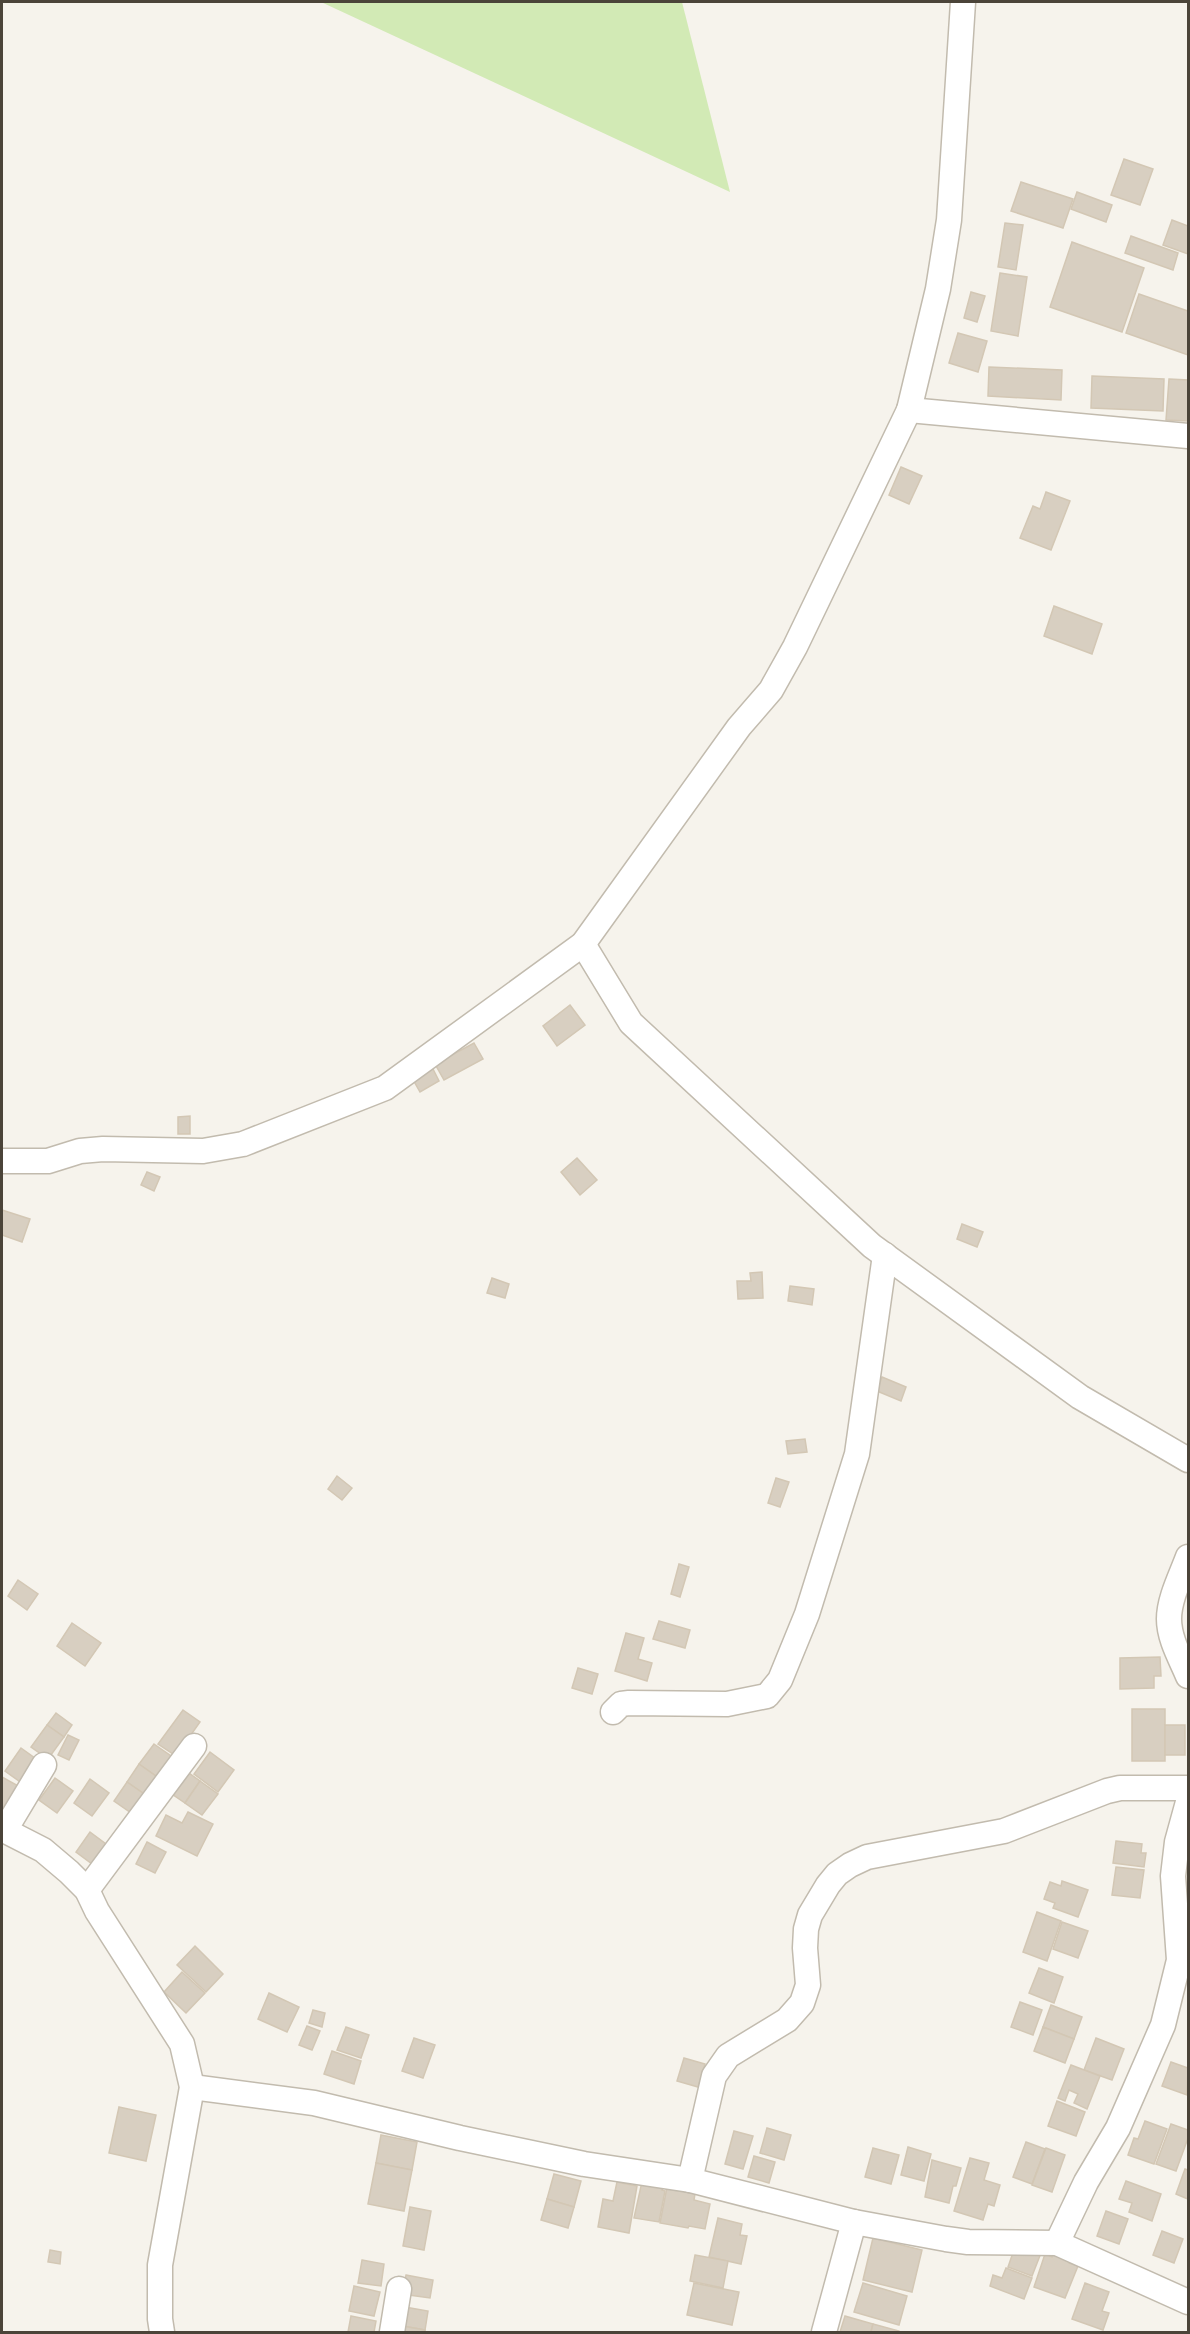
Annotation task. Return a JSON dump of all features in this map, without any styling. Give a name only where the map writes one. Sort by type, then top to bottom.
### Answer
[{"type":"street","points":[[2,1161],[48,1161],[80,1151],[103,1149],[203,1151],[243,1144],[385,1088],[583,944],[739,727],[771,690],[795,647],[909,410],[938,290],[949,219],[963,2]]},
{"type":"street","points":[[909,410],[1188,436]]},
{"type":"street","points":[[583,944],[631,1023],[872,1246],[1080,1397],[1188,1460]]},
{"type":"street","points":[[613,1712],[621,1704],[630,1703],[727,1704],[767,1696],[780,1680],[807,1614],[857,1454],[885,1255]]},
{"type":"street","points":[[1188,1557],[1170,1608],[1169,1619],[1171,1634],[1188,1676]]},
{"type":"street","points":[[87,1890],[194,1746]]},
{"type":"street","points":[[44,1766],[3,1830],[43,1850],[87,1890],[97,1911],[182,2044],[192,2087],[160,2265],[162,2332]]},
{"type":"street","points":[[690,2180],[714,2076],[720,2064],[728,2056],[788,2020],[802,2003],[808,1985],[806,1929],[818,1902],[837,1874],[867,1857],[1004,1831],[1107,1791],[1120,1788],[1188,1788]]},
{"type":"street","points":[[1057,2243],[1086,2182],[1118,2128],[1163,2025],[1179,1960],[1173,1876],[1177,1842],[1188,1802]]},
{"type":"street","points":[[192,2087],[314,2103],[460,2138],[584,2164],[690,2180],[854,2222],[968,2242],[1057,2243],[1188,2302]]},
{"type":"street","points":[[824,2332],[854,2222]]},
{"type":"street","points":[[392,2332],[399,2289]]},
{"type":"green space","points":[[321,2],[682,2],[730,192]]},
{"type":"building","points":[[1124,159],[1153,169],[1140,205],[1111,195]]},
{"type":"building","points":[[1021,182],[1073,199],[1063,228],[1011,211]]},
{"type":"building","points":[[1077,192],[1112,205],[1106,222],[1071,209]]},
{"type":"building","points":[[1172,220],[1188,226],[1188,254],[1163,245]]},
{"type":"building","points":[[1005,223],[1023,225],[1016,270],[998,267]]},
{"type":"building","points":[[1131,236],[1178,253],[1173,270],[1125,253]]},
{"type":"building","points":[[1072,242],[1144,268],[1122,332],[1050,307]]},
{"type":"building","points":[[1000,273],[1027,277],[1018,336],[991,331]]},
{"type":"building","points":[[971,292],[985,296],[977,322],[964,318]]},
{"type":"building","points":[[1139,294],[1188,311],[1188,355],[1126,333]]},
{"type":"building","points":[[958,333],[987,341],[978,372],[949,363]]},
{"type":"building","points":[[989,367],[1062,370],[1061,400],[988,396]]},
{"type":"building","points":[[1092,376],[1164,379],[1163,411],[1091,408]]},
{"type":"building","points":[[1169,379],[1188,380],[1188,421],[1166,420]]},
{"type":"building","points":[[901,467],[922,476],[909,504],[889,495]]},
{"type":"building","points":[[1046,492],[1070,501],[1051,550],[1020,538],[1033,506],[1040,509]]},
{"type":"building","points":[[1054,606],[1102,624],[1092,654],[1044,636]]},
{"type":"building","points":[[570,1005],[585,1025],[557,1046],[543,1026]]},
{"type":"building","points":[[474,1043],[483,1059],[444,1080],[435,1064]]},
{"type":"building","points":[[431,1065],[439,1081],[420,1092],[411,1076]]},
{"type":"building","points":[[190,1116],[190,1134],[178,1134],[178,1117]]},
{"type":"building","points":[[577,1158],[597,1180],[580,1195],[561,1172]]},
{"type":"building","points":[[147,1172],[160,1177],[154,1191],[141,1185]]},
{"type":"building","points":[[2,1210],[30,1219],[22,1242],[2,1235]]},
{"type":"building","points":[[962,1224],[983,1232],[977,1247],[957,1239]]},
{"type":"building","points":[[762,1272],[763,1298],[738,1299],[737,1281],[751,1281],[750,1273]]},
{"type":"building","points":[[492,1278],[509,1284],[505,1298],[487,1293]]},
{"type":"building","points":[[790,1286],[814,1289],[812,1305],[788,1301]]},
{"type":"building","points":[[882,1377],[906,1387],[901,1401],[877,1391]]},
{"type":"building","points":[[805,1439],[807,1452],[788,1454],[786,1441]]},
{"type":"building","points":[[337,1476],[352,1488],[342,1500],[328,1489]]},
{"type":"building","points":[[776,1478],[789,1482],[780,1507],[768,1503]]},
{"type":"building","points":[[679,1564],[689,1567],[680,1597],[671,1594]]},
{"type":"building","points":[[18,1580],[38,1594],[27,1610],[8,1596]]},
{"type":"building","points":[[659,1621],[690,1630],[685,1648],[653,1639]]},
{"type":"building","points":[[72,1623],[101,1643],[85,1666],[57,1646]]},
{"type":"building","points":[[626,1633],[644,1638],[638,1659],[652,1663],[647,1681],[615,1671]]},
{"type":"building","points":[[1160,1657],[1161,1676],[1154,1676],[1154,1688],[1120,1689],[1120,1658]]},
{"type":"building","points":[[578,1668],[598,1674],[592,1694],[572,1688]]},
{"type":"building","points":[[1132,1709],[1165,1709],[1165,1761],[1132,1761]]},
{"type":"building","points":[[183,1710],[200,1722],[176,1756],[158,1744]]},
{"type":"building","points":[[56,1713],[72,1725],[64,1737],[47,1725]]},
{"type":"building","points":[[47,1725],[64,1737],[48,1759],[31,1747]]},
{"type":"building","points":[[1165,1725],[1185,1725],[1185,1755],[1165,1755]]},
{"type":"building","points":[[68,1735],[79,1740],[69,1760],[58,1755]]},
{"type":"building","points":[[154,1744],[174,1758],[160,1779],[139,1764]]},
{"type":"building","points":[[21,1748],[39,1761],[23,1784],[5,1771]]},
{"type":"building","points":[[210,1752],[234,1770],[218,1792],[194,1774]]},
{"type":"building","points":[[139,1764],[160,1779],[147,1796],[127,1782]]},
{"type":"building","points":[[182,1768],[200,1781],[185,1803],[166,1790]]},
{"type":"building","points":[[2,1777],[22,1788],[9,1813],[2,1810]]},
{"type":"building","points":[[55,1778],[73,1791],[57,1813],[39,1800]]},
{"type":"building","points":[[90,1779],[109,1793],[92,1816],[74,1803]]},
{"type":"building","points":[[200,1781],[218,1794],[202,1815],[185,1803]]},
{"type":"building","points":[[127,1782],[147,1796],[134,1815],[114,1801]]},
{"type":"building","points":[[188,1812],[213,1824],[197,1856],[156,1836],[166,1815],[182,1823]]},
{"type":"building","points":[[90,1832],[110,1847],[96,1867],[76,1852]]},
{"type":"building","points":[[1116,1841],[1142,1844],[1141,1853],[1146,1853],[1144,1867],[1113,1863]]},
{"type":"building","points":[[147,1842],[166,1852],[155,1873],[136,1864]]},
{"type":"building","points":[[1116,1867],[1144,1870],[1140,1898],[1112,1895]]},
{"type":"building","points":[[1062,1881],[1088,1890],[1078,1917],[1053,1908],[1055,1903],[1044,1899],[1050,1882],[1061,1886]]},
{"type":"building","points":[[1037,1912],[1061,1921],[1047,1961],[1023,1952]]},
{"type":"building","points":[[1062,1922],[1088,1931],[1078,1958],[1053,1949]]},
{"type":"building","points":[[195,1946],[223,1974],[206,1992],[177,1965]]},
{"type":"building","points":[[1039,1968],[1063,1977],[1054,2003],[1029,1993]]},
{"type":"building","points":[[182,1972],[205,1993],[186,2013],[164,1992]]},
{"type":"building","points":[[269,1993],[299,2007],[287,2032],[258,2019]]},
{"type":"building","points":[[1020,2002],[1042,2010],[1033,2035],[1011,2027]]},
{"type":"building","points":[[1051,2005],[1082,2017],[1074,2039],[1043,2027]]},
{"type":"building","points":[[313,2010],[325,2013],[322,2027],[309,2023]]},
{"type":"building","points":[[307,2026],[320,2031],[312,2050],[299,2045]]},
{"type":"building","points":[[346,2027],[369,2035],[361,2058],[337,2050]]},
{"type":"building","points":[[1043,2027],[1074,2039],[1065,2063],[1034,2051]]},
{"type":"building","points":[[414,2038],[435,2045],[423,2078],[402,2071]]},
{"type":"building","points":[[1096,2038],[1124,2049],[1112,2080],[1084,2070]]},
{"type":"building","points":[[332,2051],[361,2061],[354,2084],[324,2074]]},
{"type":"building","points":[[684,2058],[705,2064],[698,2087],[677,2081]]},
{"type":"building","points":[[1171,2062],[1188,2068],[1187,2095],[1162,2086]]},
{"type":"building","points":[[1071,2065],[1100,2076],[1087,2109],[1074,2103],[1078,2094],[1069,2090],[1065,2101],[1058,2098]]},
{"type":"building","points":[[1057,2101],[1085,2112],[1076,2136],[1048,2126]]},
{"type":"building","points":[[119,2107],[156,2115],[146,2161],[109,2153]]},
{"type":"building","points":[[1145,2121],[1167,2129],[1154,2164],[1128,2155],[1134,2138],[1138,2139]]},
{"type":"building","points":[[1171,2124],[1188,2130],[1188,2138],[1176,2171],[1156,2164]]},
{"type":"building","points":[[767,2128],[791,2135],[784,2160],[760,2153]]},
{"type":"building","points":[[734,2131],[753,2136],[743,2169],[725,2164]]},
{"type":"building","points":[[381,2135],[417,2142],[412,2170],[376,2163]]},
{"type":"building","points":[[1026,2142],[1045,2149],[1032,2184],[1013,2177]]},
{"type":"building","points":[[908,2147],[931,2154],[924,2181],[901,2175]]},
{"type":"building","points":[[873,2148],[899,2155],[891,2184],[865,2177]]},
{"type":"building","points":[[1046,2148],[1065,2155],[1052,2192],[1032,2185]]},
{"type":"building","points":[[754,2156],[775,2162],[769,2183],[748,2177]]},
{"type":"building","points":[[970,2158],[989,2163],[984,2180],[1000,2185],[994,2206],[988,2204],[983,2220],[954,2211]]},
{"type":"building","points":[[932,2160],[961,2168],[949,2203],[925,2197]]},
{"type":"building","points":[[376,2163],[412,2170],[404,2211],[368,2204]]},
{"type":"building","points":[[1185,2169],[1188,2170],[1188,2199],[1176,2194]]},
{"type":"building","points":[[554,2174],[581,2181],[574,2207],[547,2199]]},
{"type":"building","points":[[643,2177],[664,2181],[662,2190],[665,2191],[659,2222],[634,2218]]},
{"type":"building","points":[[1126,2181],[1161,2194],[1152,2221],[1129,2212],[1132,2203],[1119,2199]]},
{"type":"building","points":[[617,2182],[637,2186],[629,2233],[598,2227],[603,2199],[613,2201]]},
{"type":"building","points":[[668,2182],[696,2188],[694,2200],[710,2204],[705,2229],[660,2223]]},
{"type":"building","points":[[547,2199],[574,2207],[568,2228],[541,2220]]},
{"type":"building","points":[[410,2207],[431,2211],[424,2250],[403,2246]]},
{"type":"building","points":[[1106,2211],[1128,2219],[1119,2244],[1097,2236]]},
{"type":"building","points":[[718,2218],[742,2224],[740,2235],[747,2236],[741,2264],[709,2257]]},
{"type":"building","points":[[1162,2231],[1183,2239],[1174,2263],[1153,2255]]},
{"type":"building","points":[[873,2238],[922,2250],[912,2292],[863,2280]]},
{"type":"building","points":[[1016,2244],[1041,2253],[1032,2276],[1008,2267]]},
{"type":"building","points":[[50,2250],[61,2252],[60,2264],[48,2262]]},
{"type":"building","points":[[1053,2253],[1070,2259],[1069,2263],[1078,2266],[1065,2298],[1034,2287],[1045,2254],[1052,2257]]},
{"type":"building","points":[[695,2255],[728,2261],[723,2288],[690,2281]]},
{"type":"building","points":[[362,2260],[384,2264],[381,2286],[358,2283]]},
{"type":"building","points":[[1006,2268],[1032,2278],[1024,2299],[990,2286],[993,2275],[1002,2278]]},
{"type":"building","points":[[406,2275],[433,2280],[430,2298],[402,2294]]},
{"type":"building","points":[[694,2283],[739,2292],[732,2325],[687,2315]]},
{"type":"building","points":[[863,2283],[907,2296],[899,2325],[854,2312]]},
{"type":"building","points":[[1085,2283],[1109,2292],[1102,2311],[1109,2313],[1103,2330],[1072,2319]]},
{"type":"building","points":[[354,2286],[380,2292],[374,2316],[349,2311]]},
{"type":"building","points":[[405,2307],[428,2311],[425,2330],[402,2326]]},
{"type":"building","points":[[351,2316],[376,2321],[374,2332],[348,2332]]},
{"type":"building","points":[[845,2316],[873,2324],[871,2332],[840,2332]]},
{"type":"building","points":[[873,2324],[899,2331],[899,2332],[871,2332]]},
{"type":"building","points":[[402,2326],[425,2330],[425,2332],[401,2332]]}]
